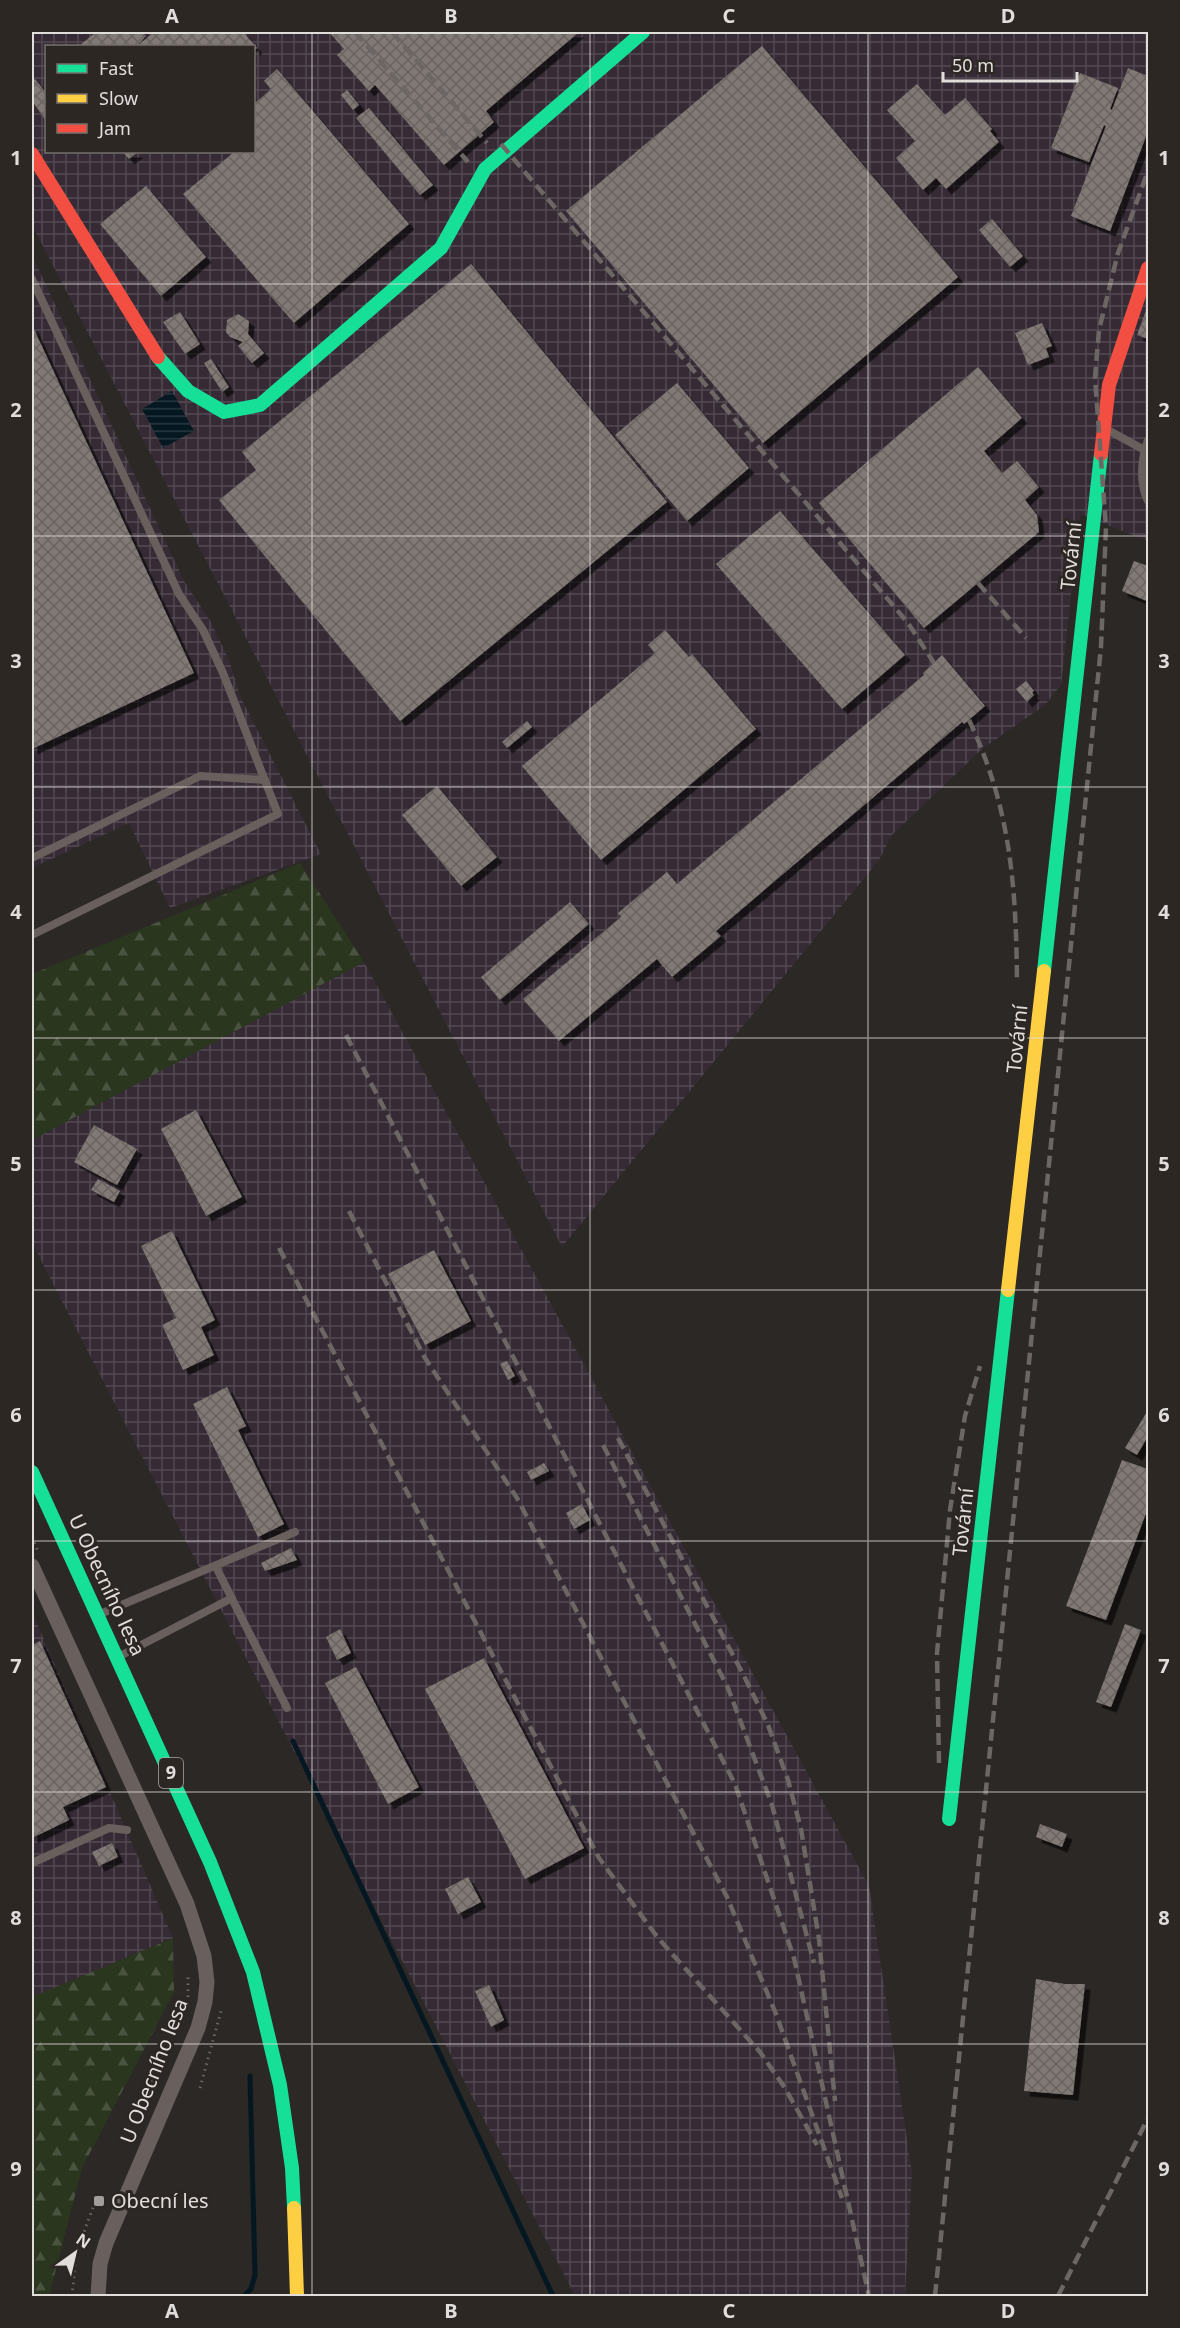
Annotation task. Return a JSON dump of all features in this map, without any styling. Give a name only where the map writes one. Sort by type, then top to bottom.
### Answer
[{"type":"street","points":[[32,154],[157,355],[188,391],[224,412],[260,405],[441,248],[485,169],[643,32]]},
{"type":"street","name":"Tovární","points":[[949,1819],[1109,385],[1149,268]]},
{"type":"street","name":"U Obecního lesa","points":[[32,1472],[183,1800],[242,1937],[253,1972],[280,2085],[292,2168],[297,2296]]},
{"type":"street","name":"U Obecního lesa","points":[[32,1566],[187,1904],[204,1956],[207,1982],[198,2028],[106,2244],[100,2264],[98,2296]]},
{"type":"lane","points":[[32,279],[179,594],[203,630],[278,814],[32,935]]},
{"type":"lane","points":[[1105,429],[1146,452]]},
{"type":"lane","points":[[1149,440],[1142,489],[1149,501]]},
{"type":"lane","points":[[32,858],[200,776],[265,780]]},
{"type":"lane","points":[[98,1615],[295,1532]]},
{"type":"lane","points":[[216,1567],[287,1708]]},
{"type":"lane","points":[[117,1657],[232,1598]]},
{"type":"lane","points":[[32,1863],[108,1828],[127,1830]]},
{"type":"path","points":[[186,2004],[188,1964]]},
{"type":"path","points":[[131,2118],[165,2060]]},
{"type":"path","points":[[72,2296],[76,2254],[95,2202]]},
{"type":"shaded area","points":[[32,32],[1148,32],[1148,541],[1080,514],[1061,685],[1045,705],[982,749],[892,835],[879,860],[562,1247],[32,225]]},
{"type":"shaded area","points":[[32,255],[184,581],[211,622],[229,660],[240,696],[321,854],[170,908],[129,823],[32,868]]},
{"type":"shaded area","points":[[364,962],[869,1886],[912,2173],[905,2296],[575,2296],[32,1243],[32,1140]]},
{"type":"shaded area","points":[[32,1612],[173,1938],[32,1997]]},
{"type":"green space","points":[[300,863],[364,962],[32,1140],[32,974]]},
{"type":"green space","points":[[173,1938],[174,1992],[82,2168],[49,2296],[32,2296],[32,1997]]},
{"type":"water","points":[[172,391],[194,431],[163,448],[142,409]]},
{"type":"building","points":[[96,32],[142,32],[146,36],[138,45],[80,45]]},
{"type":"building","points":[[154,32],[243,32],[254,45],[138,45]]},
{"type":"building","points":[[329,32],[579,32],[486,111],[494,122],[444,165],[375,85],[369,91],[337,55],[344,49]]},
{"type":"building","points":[[762,46],[958,277],[763,443],[566,211]]},
{"type":"building","points":[[1128,68],[1148,76],[1148,131],[1110,231],[1071,216],[1106,126],[1104,125],[1089,162],[1051,148],[1080,73],[1118,88],[1110,109],[1112,110]]},
{"type":"building","points":[[277,69],[409,224],[294,323],[183,194],[233,153],[255,153],[255,103],[271,89],[264,81]]},
{"type":"building","points":[[35,79],[45,92],[45,120],[32,101],[32,82]]},
{"type":"building","points":[[917,84],[945,115],[965,98],[992,129],[990,131],[999,142],[946,189],[936,178],[923,190],[896,158],[915,141],[887,110]]},
{"type":"building","points":[[347,90],[359,105],[353,110],[341,95]]},
{"type":"building","points":[[369,108],[433,185],[420,195],[356,118]]},
{"type":"building","points":[[124,153],[137,153],[129,159]]},
{"type":"building","points":[[146,186],[206,257],[161,296],[100,224]]},
{"type":"building","points":[[992,219],[1023,256],[1010,267],[979,230]]},
{"type":"building","points":[[471,264],[667,502],[400,721],[219,500],[256,470],[242,452]]},
{"type":"building","points":[[1148,305],[1148,339],[1137,335]]},
{"type":"building","points":[[180,312],[200,344],[185,354],[163,322]]},
{"type":"building","points":[[238,314],[249,321],[248,334],[264,353],[252,363],[238,346],[243,342],[230,337],[226,332],[227,320]]},
{"type":"building","points":[[1042,323],[1052,346],[1046,348],[1049,357],[1028,365],[1015,333]]},
{"type":"building","points":[[32,325],[194,673],[32,749]]},
{"type":"building","points":[[211,359],[229,387],[222,392],[204,363]]},
{"type":"building","points":[[978,367],[1022,418],[984,451],[1002,473],[1017,461],[1039,487],[1025,500],[1037,515],[1039,532],[924,628],[819,503]]},
{"type":"building","points":[[677,383],[749,468],[687,521],[615,435]]},
{"type":"building","points":[[780,511],[905,655],[842,709],[716,564]]},
{"type":"building","points":[[1134,561],[1148,566],[1147,601],[1122,591]]},
{"type":"building","points":[[665,630],[689,657],[692,654],[756,729],[601,860],[522,766],[655,653],[648,645]]},
{"type":"building","points":[[942,655],[985,706],[964,724],[962,722],[716,931],[721,936],[672,977],[657,959],[559,1041],[523,999],[621,917],[618,913],[667,872],[677,884],[924,675],[923,673]]},
{"type":"building","points":[[1026,681],[1034,691],[1032,692],[1034,695],[1027,702],[1016,689]]},
{"type":"building","points":[[527,721],[532,727],[507,748],[502,742]]},
{"type":"building","points":[[437,786],[497,857],[461,886],[402,815]]},
{"type":"building","points":[[570,902],[589,924],[500,1000],[481,977]]},
{"type":"building","points":[[196,1110],[242,1197],[206,1216],[161,1129]]},
{"type":"building","points":[[94,1125],[137,1149],[117,1185],[74,1162]]},
{"type":"building","points":[[98,1179],[120,1191],[114,1202],[91,1190]]},
{"type":"building","points":[[172,1231],[215,1320],[201,1327],[214,1355],[183,1370],[162,1325],[176,1318],[141,1246]]},
{"type":"building","points":[[434,1250],[471,1321],[425,1345],[388,1274]]},
{"type":"building","points":[[507,1361],[515,1376],[508,1380],[500,1364]]},
{"type":"building","points":[[227,1387],[246,1426],[238,1430],[284,1524],[258,1537],[193,1404]]},
{"type":"building","points":[[1148,1410],[1148,1436],[1137,1455],[1125,1448]]},
{"type":"building","points":[[1122,1460],[1148,1469],[1148,1508],[1106,1620],[1066,1606]]},
{"type":"building","points":[[544,1463],[549,1471],[531,1480],[527,1472]]},
{"type":"building","points":[[582,1504],[590,1520],[574,1529],[566,1513]]},
{"type":"building","points":[[291,1548],[297,1560],[265,1571],[261,1563]]},
{"type":"building","points":[[1125,1624],[1141,1630],[1111,1707],[1096,1702]]},
{"type":"building","points":[[340,1629],[351,1653],[337,1660],[326,1637]]},
{"type":"building","points":[[40,1641],[106,1787],[63,1807],[69,1820],[32,1838],[32,1645]]},
{"type":"building","points":[[484,1658],[584,1848],[525,1879],[425,1689]]},
{"type":"building","points":[[356,1667],[419,1787],[388,1804],[325,1683]]},
{"type":"building","points":[[1040,1824],[1067,1834],[1062,1847],[1036,1837]]},
{"type":"building","points":[[112,1843],[118,1857],[99,1866],[92,1852]]},
{"type":"building","points":[[468,1877],[481,1902],[458,1914],[445,1889]]},
{"type":"building","points":[[1036,1979],[1065,1984],[1085,1984],[1073,2095],[1024,2091]]},
{"type":"building","points":[[489,1985],[504,2020],[491,2027],[475,1991]]},
{"type":"waterway","points":[[293,1741],[553,2296]]},
{"type":"waterway","points":[[244,2296],[251,2289],[255,2275],[250,2076]]},
{"type":"railway","points":[[355,32],[468,162]]},
{"type":"railway","points":[[392,32],[487,143]]},
{"type":"railway","points":[[501,144],[908,623],[934,663]]},
{"type":"railway","points":[[935,2296],[1101,647],[1106,527],[1095,378],[1099,330],[1118,253],[1148,171]]},
{"type":"railway","points":[[978,583],[1026,638]]},
{"type":"railway","points":[[969,720],[994,785],[1008,848],[1015,913],[1017,982]]},
{"type":"railway","points":[[346,1035],[735,1784],[794,1958],[869,2296]]},
{"type":"railway","points":[[349,1211],[425,1358],[517,1498],[727,1897],[776,2014],[842,2198]]},
{"type":"railway","points":[[279,1248],[599,1858],[658,1938],[760,2052],[785,2088],[817,2145]]},
{"type":"railway","points":[[939,1763],[937,1653],[950,1510],[965,1416],[980,1366]]},
{"type":"railway","points":[[618,1438],[744,1676],[768,1725],[788,1780],[801,1829],[819,1939],[835,2101]]},
{"type":"railway","points":[[603,1445],[728,1688],[772,1805],[814,1963]]},
{"type":"railway","points":[[1058,2296],[1148,2118]]},
{"type":"traffic: fast","points":[[158,357],[188,391],[224,412],[260,405],[441,248],[485,169],[643,32]]},
{"type":"traffic: fast","points":[[1044,971],[1101,454]]},
{"type":"traffic: fast","points":[[949,1819],[1008,1290]]},
{"type":"traffic: fast","points":[[32,1472],[210,1862],[253,1972],[280,2085],[292,2168],[294,2208]]},
{"type":"traffic: slow","points":[[1008,1290],[1044,971]]},
{"type":"traffic: slow","points":[[294,2208],[297,2296]]},
{"type":"traffic: jam","points":[[32,154],[158,357]]},
{"type":"traffic: jam","points":[[1101,454],[1109,385],[1148,268]]},
{"type":"place","name":"Obecní les","points":[[99,2201]]}]
